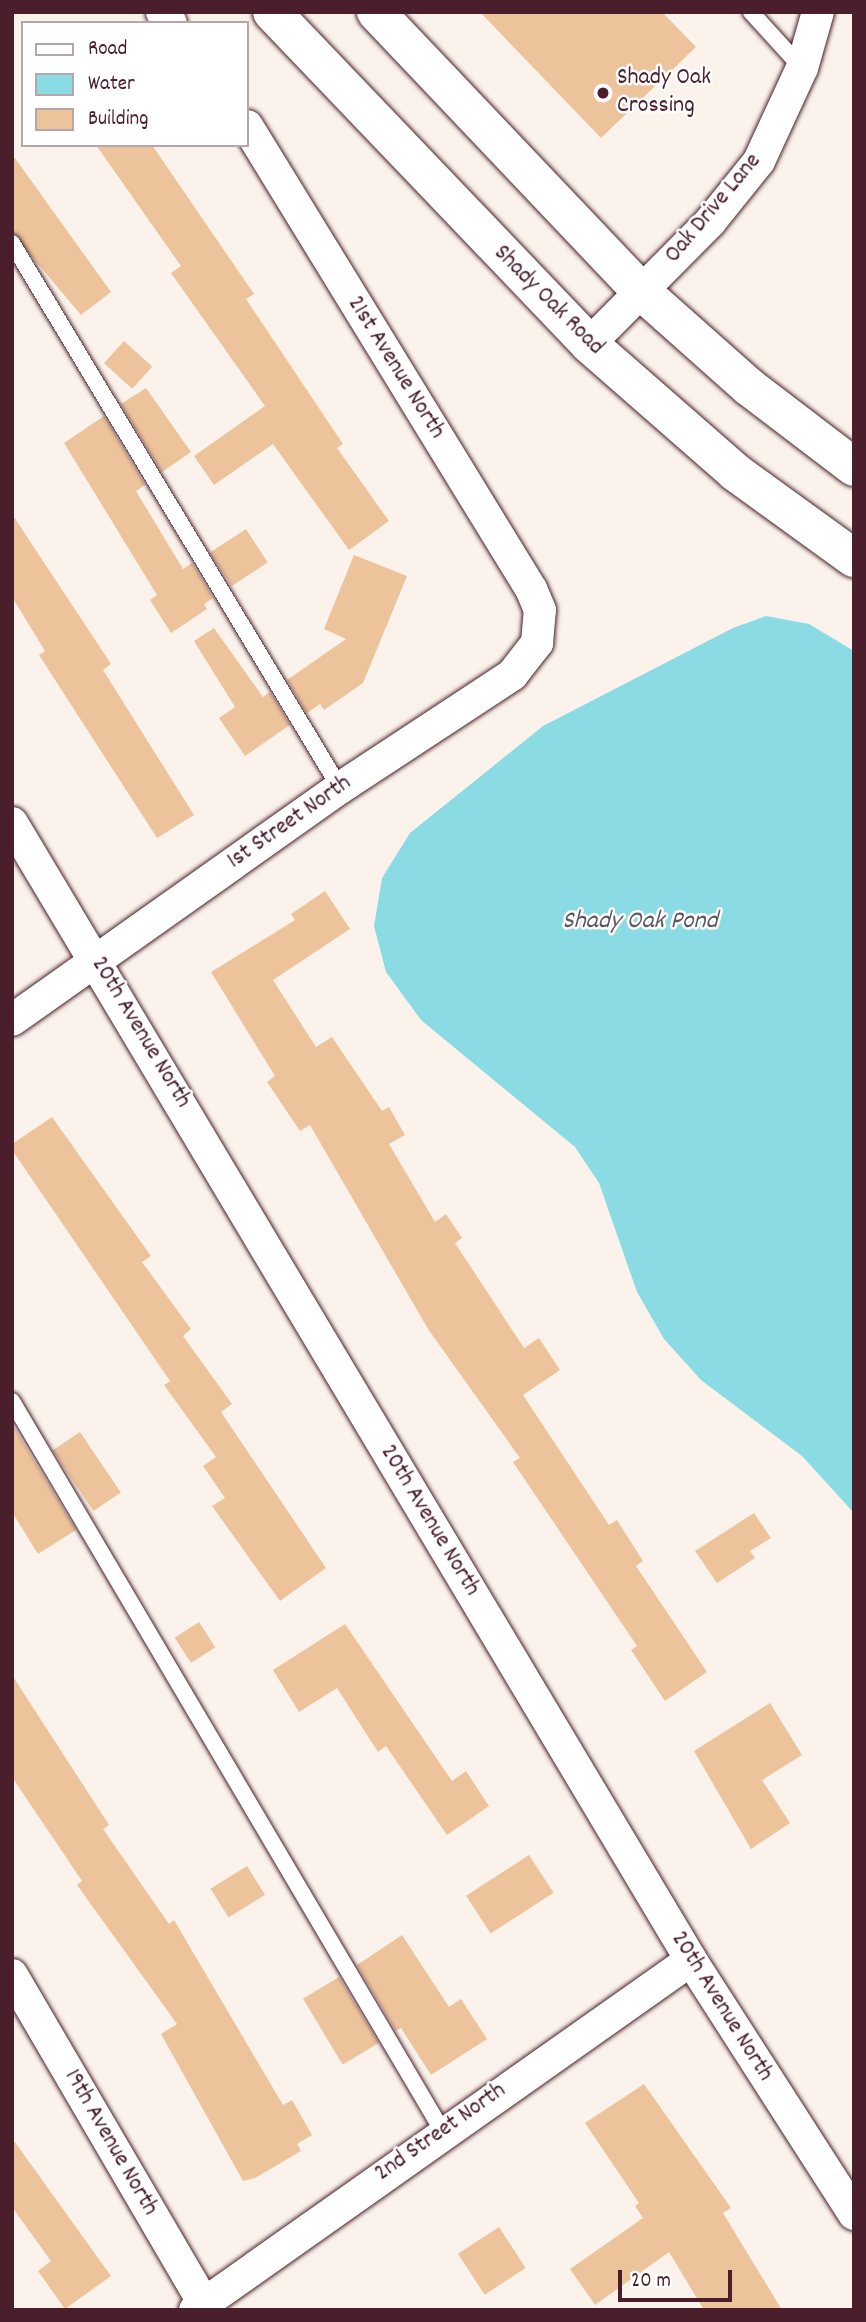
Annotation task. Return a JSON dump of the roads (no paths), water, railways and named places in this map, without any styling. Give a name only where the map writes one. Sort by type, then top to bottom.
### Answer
[{"type":"main road","name":"Shady Oak Road","points":[[272,12],[589,344],[735,472],[854,558]]},
{"type":"main road","points":[[376,12],[641,291],[749,387],[854,467]]},
{"type":"street","name":"Oak Drive Lane","points":[[589,344],[710,222],[759,161],[802,68],[818,12]]},
{"type":"street","name":"21st Avenue North","points":[[248,128],[540,610]]},
{"type":"street","name":"1st Street North","points":[[12,1020],[340,788],[512,675],[537,643],[540,610]]},
{"type":"street","name":"20th Avenue North","points":[[12,823],[97,961],[691,1960],[854,2214]]},
{"type":"street","name":"2nd Street North","points":[[202,2308],[442,2130],[691,1960]]},
{"type":"street","name":"19th Avenue North","points":[[12,1975],[202,2308]]},
{"type":"lane","points":[[751,12],[802,68]]},
{"type":"lane","points":[[12,243],[340,788]]},
{"type":"lane","points":[[12,1401],[442,2130]]},
{"type":"water","name":"Shady Oak Pond","points":[[766,616],[809,624],[854,651],[854,1513],[802,1456],[701,1380],[664,1339],[637,1292],[599,1183],[575,1147],[421,1020],[386,972],[374,926],[382,878],[410,833],[543,726],[733,628]]},
{"type":"place","name":"Shady Oak Crossing","points":[[603,93]]}]
